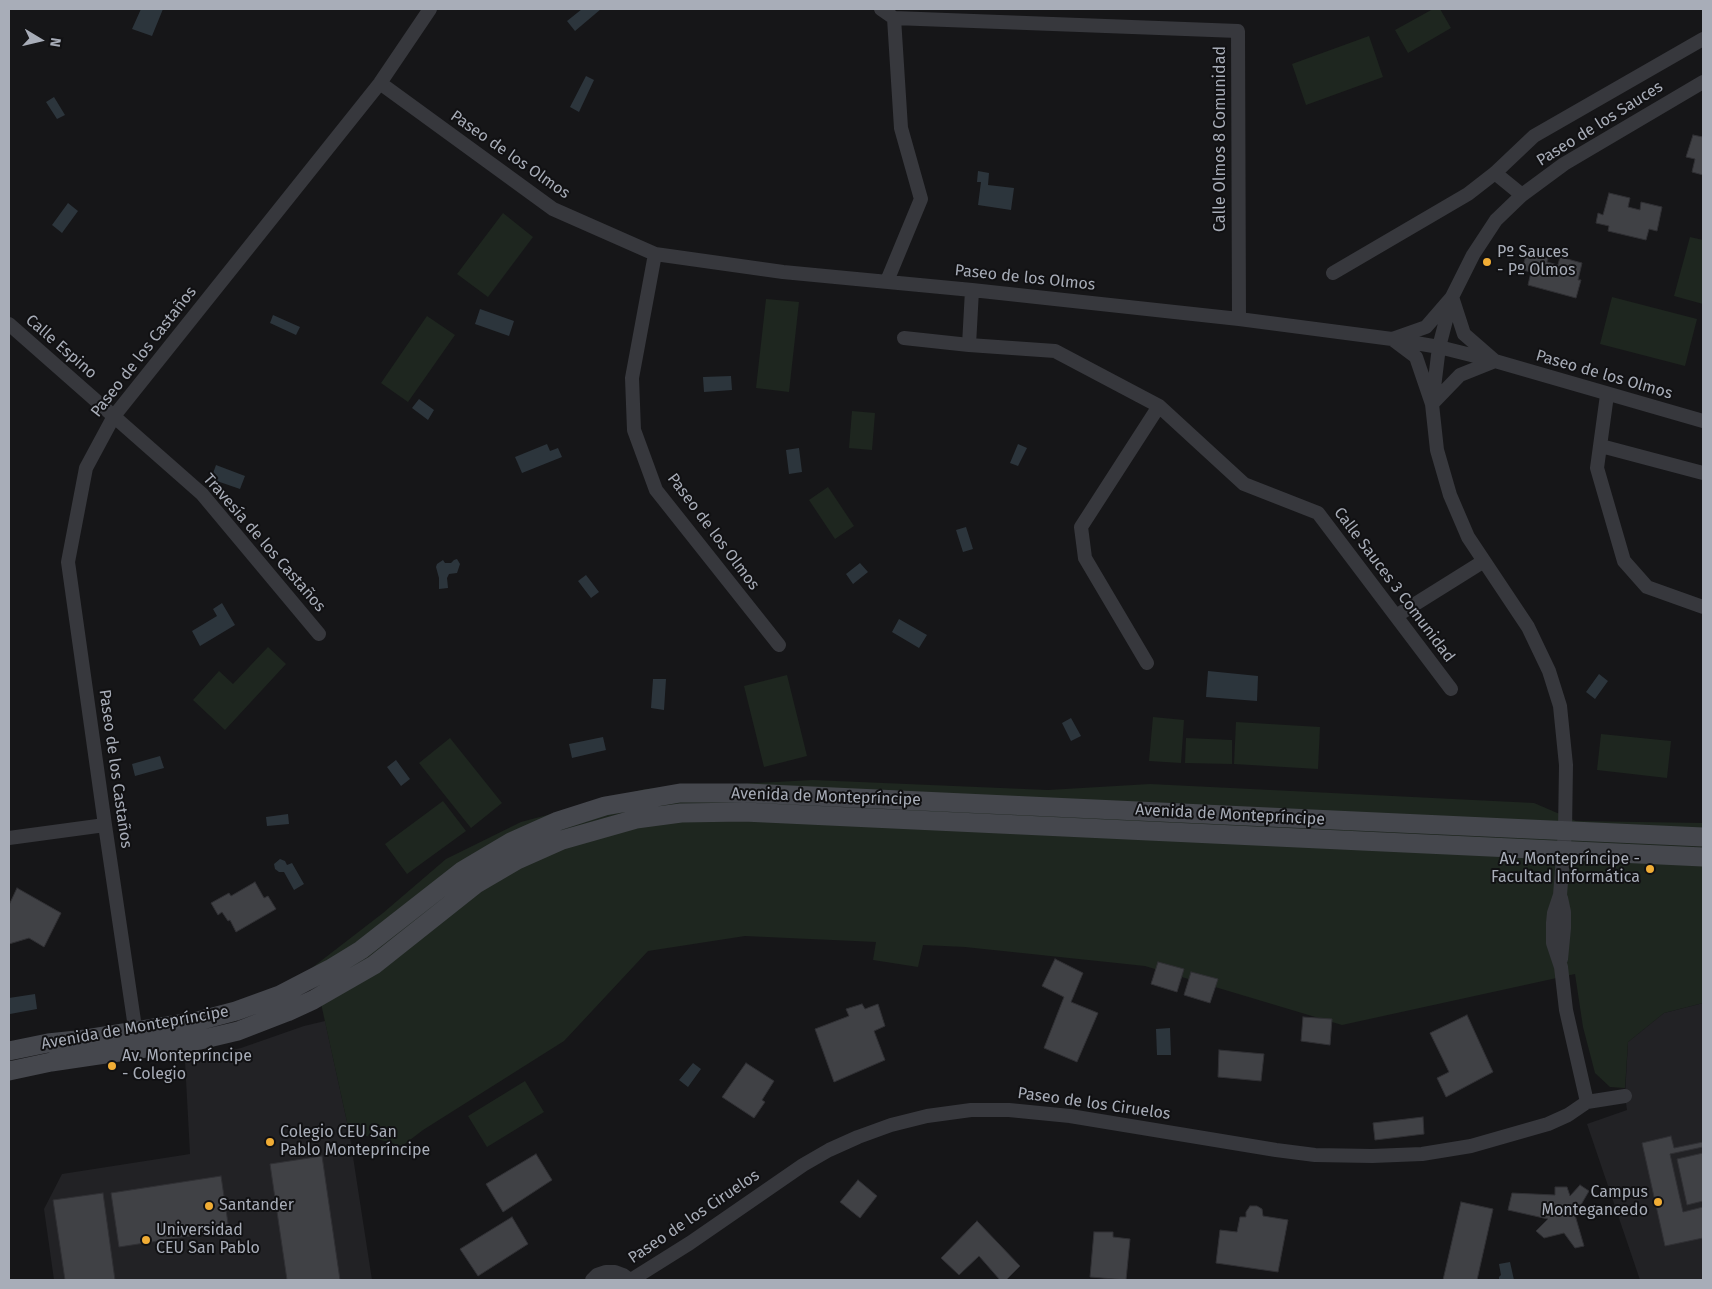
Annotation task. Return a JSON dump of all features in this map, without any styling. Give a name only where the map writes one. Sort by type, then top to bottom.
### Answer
[{"type":"street","name":"Paseo de los Castaños","points":[[138,1050],[68,562],[86,468],[114,416],[380,83],[430,9]]},
{"type":"street","points":[[882,9],[894,18],[902,128],[921,199],[887,281]]},
{"type":"street","name":"Calle Olmos 8 Comunidad","points":[[894,18],[1238,31],[1239,320]]},
{"type":"street","points":[[1333,273],[1468,194],[1495,173],[1534,136],[1703,39]]},
{"type":"street","name":"Paseo de los Sauces","points":[[1587,1102],[1566,1010],[1561,967],[1553,943],[1554,913],[1560,895],[1564,851],[1566,765],[1560,706],[1549,671],[1528,627],[1468,536],[1450,495],[1437,450],[1432,404],[1439,347],[1452,297],[1474,255],[1496,220],[1522,195],[1564,164],[1703,82]]},
{"type":"street","name":"Paseo de los Olmos","points":[[380,83],[553,209],[655,254],[783,272],[972,290],[1392,339],[1439,347],[1495,361],[1607,395],[1703,421]]},
{"type":"street","points":[[1495,173],[1522,195]]},
{"type":"street","name":"Paseo de los Olmos","points":[[655,254],[632,378],[634,430],[656,490],[779,644]]},
{"type":"street","points":[[969,345],[972,290]]},
{"type":"street","name":"Paseo de los Olmos","points":[[1392,339],[1426,327],[1452,297]]},
{"type":"street","name":"Paseo de los Olmos","points":[[1452,297],[1464,334],[1495,361]]},
{"type":"street","name":"Calle Espino","points":[[9,324],[114,416]]},
{"type":"street","name":"Calle Sauces 3 Comunidad","points":[[904,338],[1055,351],[1160,406],[1244,484],[1318,513],[1451,689]]},
{"type":"street","name":"Paseo de los Olmos","points":[[1392,339],[1416,357],[1432,404]]},
{"type":"street","points":[[1432,404],[1460,375],[1495,361]]},
{"type":"street","points":[[1607,395],[1597,468],[1624,561],[1647,587],[1703,607]]},
{"type":"street","points":[[1147,663],[1086,558],[1081,527],[1160,406]]},
{"type":"street","name":"Travesía de los Castaños","points":[[114,416],[202,494],[320,634]]},
{"type":"street","points":[[1601,446],[1703,473]]},
{"type":"street","points":[[1396,616],[1484,561]]},
{"type":"street","name":"Avenida de Montepríncipe","points":[[9,1051],[48,1043],[86,1039],[198,1021],[236,1011],[280,995],[330,969],[361,950],[462,871],[511,842],[558,821],[605,806],[680,793],[756,793],[1703,837]]},
{"type":"street","name":"Avenida de Montepríncipe","points":[[9,1071],[51,1062],[200,1040],[238,1031],[313,1000],[374,965],[476,884],[517,860],[562,840],[636,819],[681,813],[744,812],[1703,857]]},
{"type":"street","points":[[9,838],[105,825]]},
{"type":"street","points":[[1587,1102],[1625,1096]]},
{"type":"street","name":"Paseo de los Ciruelos","points":[[630,1280],[690,1244],[796,1170],[829,1150],[883,1128],[927,1116],[971,1110],[1009,1110],[1080,1118],[1276,1150],[1315,1154],[1372,1156],[1422,1154],[1471,1146],[1548,1124],[1568,1115],[1587,1102]]},
{"type":"street","points":[[592,1280],[597,1275],[615,1272],[630,1280]]},
{"type":"shaded area","points":[[141,9],[163,9],[152,36],[132,29]]},
{"type":"shaded area","points":[[582,9],[601,9],[575,31],[567,21]]},
{"type":"shaded area","points":[[1433,9],[1440,9],[1451,28],[1408,53],[1395,30]]},
{"type":"shaded area","points":[[1369,36],[1383,77],[1306,105],[1292,64]]},
{"type":"shaded area","points":[[586,76],[594,80],[579,112],[570,107]]},
{"type":"shaded area","points":[[54,97],[65,115],[57,119],[46,102]]},
{"type":"shaded area","points":[[978,171],[989,173],[988,185],[1014,188],[1011,210],[978,205],[981,182],[977,182]]},
{"type":"shaded area","points":[[68,203],[78,211],[62,233],[52,225]]},
{"type":"shaded area","points":[[503,213],[533,237],[488,297],[457,274]]},
{"type":"shaded area","points":[[1690,237],[1703,240],[1703,304],[1674,296]]},
{"type":"shaded area","points":[[1612,297],[1697,319],[1685,366],[1600,344]]},
{"type":"shaded area","points":[[766,299],[799,302],[789,392],[756,388]]},
{"type":"shaded area","points":[[480,309],[514,321],[509,336],[475,324]]},
{"type":"shaded area","points":[[273,315],[300,327],[296,335],[270,323]]},
{"type":"shaded area","points":[[427,316],[455,335],[408,402],[381,383]]},
{"type":"shaded area","points":[[731,376],[732,390],[704,392],[703,377]]},
{"type":"shaded area","points":[[419,399],[434,410],[428,420],[412,408]]},
{"type":"shaded area","points":[[852,411],[875,413],[872,450],[849,448]]},
{"type":"shaded area","points":[[547,444],[550,451],[558,448],[562,457],[522,473],[515,457]]},
{"type":"shaded area","points":[[1018,444],[1027,448],[1018,466],[1010,463]]},
{"type":"shaded area","points":[[799,448],[802,472],[789,474],[786,450]]},
{"type":"shaded area","points":[[216,465],[245,476],[240,489],[211,479]]},
{"type":"shaded area","points":[[828,487],[854,526],[835,539],[809,500]]},
{"type":"shaded area","points":[[966,527],[973,549],[963,552],[956,530]]},
{"type":"shaded area","points":[[457,559],[460,564],[457,573],[449,574],[447,578],[448,588],[439,589],[437,564],[443,560],[445,563],[451,563]]},
{"type":"shaded area","points":[[860,563],[868,572],[853,584],[846,574]]},
{"type":"shaded area","points":[[586,575],[599,592],[591,598],[578,581]]},
{"type":"shaded area","points":[[222,603],[235,625],[200,646],[192,631],[217,616],[213,609]]},
{"type":"shaded area","points":[[899,619],[927,635],[919,648],[892,632]]},
{"type":"shaded area","points":[[268,647],[286,664],[225,730],[193,700],[219,671],[233,684]]},
{"type":"shaded area","points":[[1208,671],[1258,676],[1257,701],[1206,697]]},
{"type":"shaded area","points":[[1599,674],[1608,681],[1595,699],[1586,692]]},
{"type":"shaded area","points":[[787,675],[807,756],[764,767],[744,686]]},
{"type":"shaded area","points":[[653,679],[666,679],[664,710],[651,708]]},
{"type":"shaded area","points":[[1153,717],[1184,720],[1181,763],[1149,761]]},
{"type":"shaded area","points":[[1071,718],[1081,736],[1071,741],[1062,723]]},
{"type":"shaded area","points":[[1236,722],[1320,727],[1318,769],[1234,764]]},
{"type":"shaded area","points":[[1601,734],[1671,741],[1667,778],[1597,770]]},
{"type":"shaded area","points":[[603,737],[606,750],[572,758],[569,744]]},
{"type":"shaded area","points":[[450,738],[502,803],[471,828],[419,763]]},
{"type":"shaded area","points":[[1186,738],[1232,740],[1232,764],[1185,763]]},
{"type":"shaded area","points":[[160,756],[164,768],[135,776],[132,764]]},
{"type":"shaded area","points":[[396,760],[410,779],[401,786],[387,767]]},
{"type":"shaded area","points":[[813,780],[1048,790],[1150,784],[1534,803],[1576,821],[1703,823],[1703,1003],[1664,1013],[1628,1042],[1625,1088],[1610,1087],[1595,1073],[1583,1027],[1575,974],[1342,1025],[1145,966],[965,947],[923,945],[918,967],[873,960],[876,942],[745,936],[648,951],[564,1041],[423,1130],[402,1146],[349,1131],[313,967],[383,913],[446,859],[521,822],[645,789]]},
{"type":"shaded area","points":[[443,801],[466,831],[407,874],[385,844]]},
{"type":"shaded area","points":[[288,814],[289,824],[267,826],[266,817]]},
{"type":"shaded area","points":[[280,859],[285,861],[287,865],[292,863],[304,884],[294,890],[284,872],[279,872],[275,869],[274,864]]},
{"type":"shaded area","points":[[35,994],[37,1009],[10,1014],[9,998]]},
{"type":"shaded area","name":"Campus Montegancedo","points":[[1703,1003],[1703,1280],[1640,1280],[1587,1124],[1627,1110],[1625,1096],[1628,1042],[1664,1013]]},
{"type":"shaded area","name":"Colegio CEU San Pablo Montepríncipe","points":[[325,1021],[349,1131],[372,1280],[54,1280],[44,1209],[62,1174],[190,1154],[185,1061],[241,1048],[304,1026]]},
{"type":"shaded area","points":[[1170,1028],[1171,1055],[1157,1055],[1156,1029]]},
{"type":"shaded area","points":[[693,1063],[701,1069],[688,1087],[679,1080]]},
{"type":"shaded area","points":[[525,1081],[544,1112],[487,1147],[468,1116]]},
{"type":"shaded area","points":[[1510,1262],[1514,1280],[1499,1280],[1501,1275],[1499,1264]]},
{"type":"building","points":[[1693,135],[1703,137],[1703,175],[1692,172],[1695,159],[1686,157]]},
{"type":"building","points":[[1609,193],[1630,198],[1628,207],[1640,210],[1641,202],[1662,207],[1657,231],[1649,229],[1646,240],[1608,231],[1609,226],[1596,223],[1598,213],[1603,215]]},
{"type":"building","points":[[1528,247],[1550,253],[1547,262],[1558,265],[1560,257],[1582,263],[1578,280],[1581,280],[1576,298],[1528,285],[1531,272],[1522,270]]},
{"type":"building","points":[[255,882],[264,898],[268,896],[276,909],[236,932],[230,920],[228,921],[222,912],[218,915],[211,903],[229,893],[231,896]]},
{"type":"building","points":[[17,888],[61,913],[44,947],[29,938],[9,944],[9,905]]},
{"type":"building","points":[[1055,959],[1083,973],[1071,1002],[1098,1013],[1077,1062],[1044,1048],[1064,997],[1042,986]]},
{"type":"building","points":[[1158,962],[1184,969],[1177,992],[1151,984]]},
{"type":"building","points":[[1191,972],[1218,979],[1210,1003],[1184,995]]},
{"type":"building","points":[[862,1004],[865,1009],[878,1004],[885,1026],[874,1031],[885,1060],[834,1082],[815,1029],[849,1016],[846,1009]]},
{"type":"building","points":[[1467,1015],[1493,1072],[1446,1097],[1437,1078],[1449,1072],[1430,1033]]},
{"type":"building","points":[[1303,1017],[1332,1019],[1330,1045],[1301,1041]]},
{"type":"building","points":[[1219,1050],[1264,1054],[1261,1081],[1218,1077]]},
{"type":"building","points":[[746,1063],[774,1081],[762,1100],[765,1102],[754,1118],[722,1097]]},
{"type":"building","points":[[1423,1117],[1424,1134],[1375,1140],[1373,1123]]},
{"type":"building","points":[[1671,1136],[1674,1148],[1703,1142],[1703,1238],[1665,1246],[1642,1143]]},
{"type":"building","points":[[1703,1147],[1703,1207],[1683,1212],[1670,1154]]},
{"type":"building","points":[[1703,1153],[1703,1201],[1687,1205],[1677,1159]]},
{"type":"building","points":[[536,1154],[552,1180],[503,1212],[486,1184]]},
{"type":"building","points":[[322,1156],[340,1280],[287,1280],[270,1164]]},
{"type":"building","points":[[221,1176],[229,1230],[119,1247],[111,1193]]},
{"type":"building","points":[[858,1180],[877,1196],[860,1218],[840,1202]]},
{"type":"building","points":[[1580,1185],[1589,1191],[1575,1215],[1584,1246],[1575,1248],[1564,1233],[1544,1238],[1536,1231],[1548,1219],[1508,1210],[1512,1193],[1555,1195],[1555,1187],[1567,1187],[1570,1196]]},
{"type":"building","points":[[103,1193],[115,1280],[65,1280],[53,1200]]},
{"type":"building","points":[[1461,1202],[1493,1209],[1477,1280],[1443,1280]]},
{"type":"building","points":[[1250,1206],[1257,1206],[1262,1209],[1263,1216],[1288,1220],[1278,1272],[1216,1263],[1220,1230],[1237,1232],[1240,1217],[1246,1217],[1246,1212]]},
{"type":"building","points":[[512,1217],[528,1244],[478,1276],[460,1249]]},
{"type":"building","points":[[977,1221],[1020,1266],[1006,1280],[1000,1280],[979,1256],[959,1275],[941,1258]]},
{"type":"building","points":[[1094,1232],[1113,1232],[1113,1237],[1130,1239],[1126,1280],[1090,1277]]},
{"type":"place","name":"Pº Sauces - Pº Olmos","points":[[1487,262]]},
{"type":"place","name":"Av. Montepríncipe - Facultad Informática","points":[[1650,869]]},
{"type":"place","name":"Av. Montepríncipe - Colegio","points":[[112,1066]]},
{"type":"place","name":"Colegio CEU San Pablo Montepríncipe","points":[[270,1142]]},
{"type":"place","name":"Campus Montegancedo","points":[[1658,1202]]},
{"type":"place","name":"Santander","points":[[209,1206]]},
{"type":"place","name":"Universidad CEU San Pablo","points":[[146,1240]]}]
